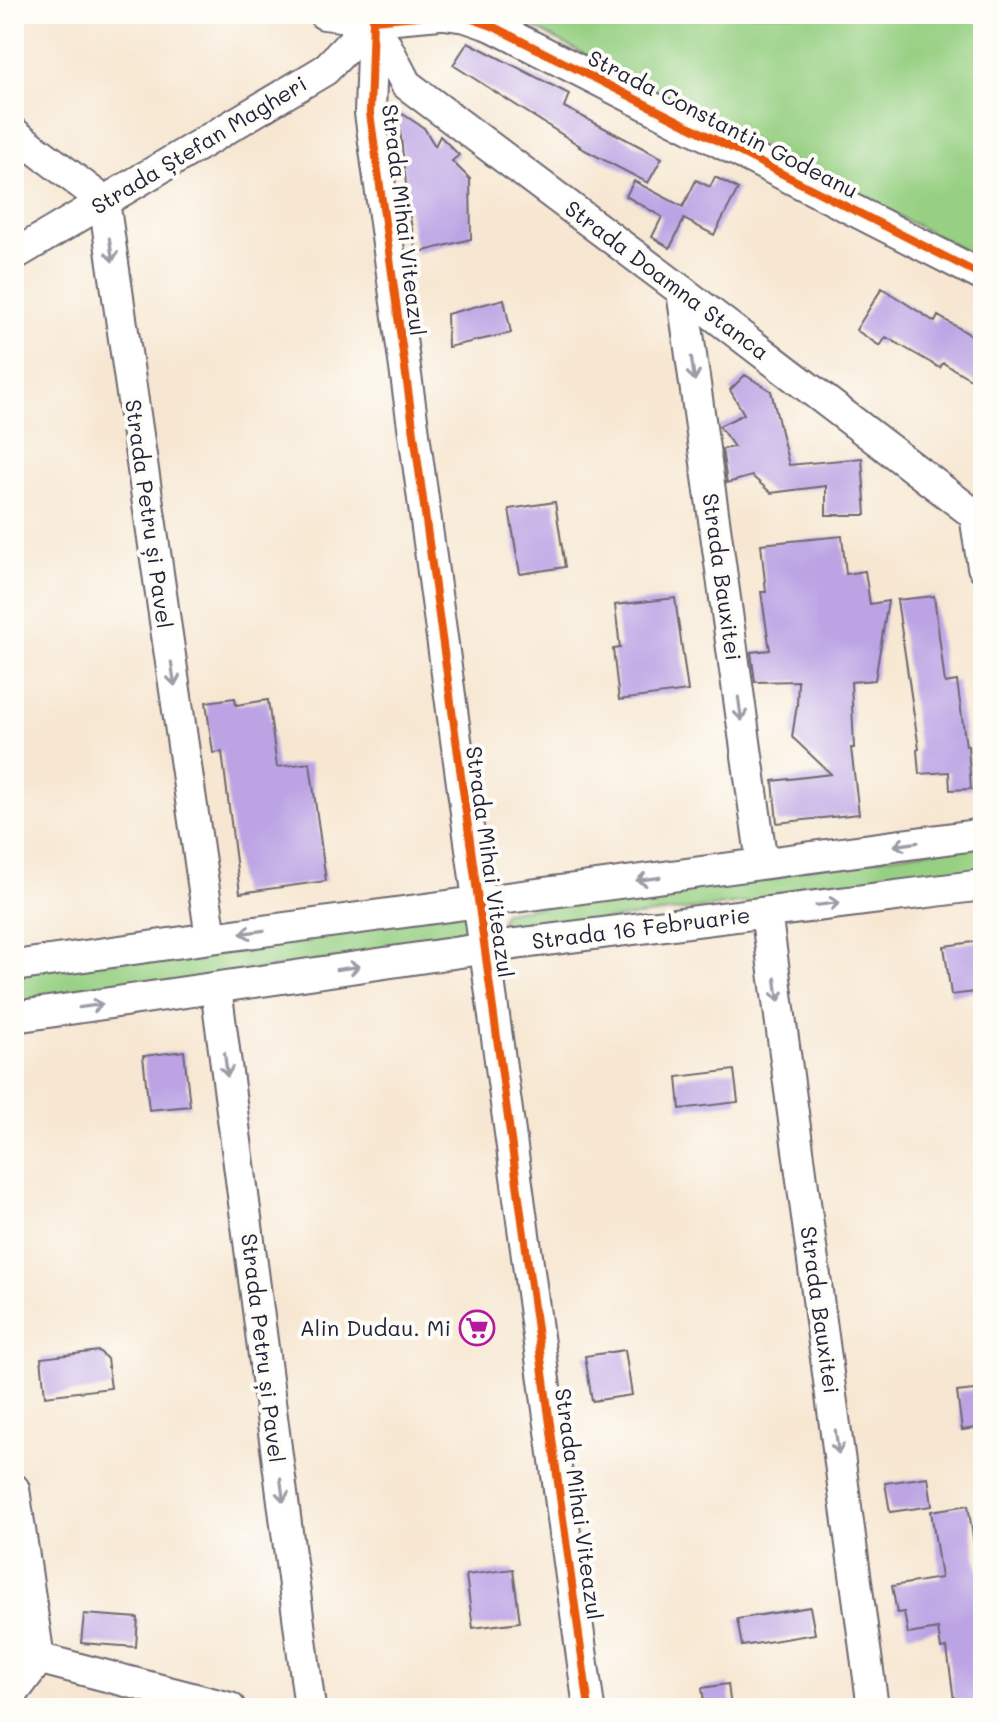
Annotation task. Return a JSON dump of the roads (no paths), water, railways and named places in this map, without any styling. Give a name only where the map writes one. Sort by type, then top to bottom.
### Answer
[{"type":"street","name":"Strada Constantin Godeanu","points":[[324,14],[373,20],[442,14],[466,17],[492,26],[983,276]]},
{"type":"street","name":"Strada Ștefan Magheri","points":[[14,255],[325,70],[373,20]]},
{"type":"street","name":"Strada Doamna Stanca","points":[[373,20],[406,84],[979,518]]},
{"type":"street","name":"Strada Mihai Viteazul","points":[[373,20],[370,113],[589,1708]]},
{"type":"street","points":[[14,133],[104,201]]},
{"type":"street","name":"Strada Petru și Pavel","points":[[104,201],[211,938]]},
{"type":"street","name":"Strada Bauxitei","points":[[682,291],[762,863]]},
{"type":"street","points":[[979,518],[983,567]]},
{"type":"street","name":"Strada 16 Februarie","points":[[14,966],[983,834]]},
{"type":"street","name":"Strada 16 Februarie","points":[[14,1017],[484,948],[983,885]]},
{"type":"street","name":"Strada Bauxitei","points":[[766,912],[873,1708]]},
{"type":"street","name":"Strada Petru și Pavel","points":[[216,988],[310,1708]]},
{"type":"street","points":[[14,1489],[26,1656],[14,1692]]},
{"type":"street","points":[[26,1656],[230,1708]]},
{"type":"place","name":"Alin Dudau. Mi","points":[[477,1328]]}]
